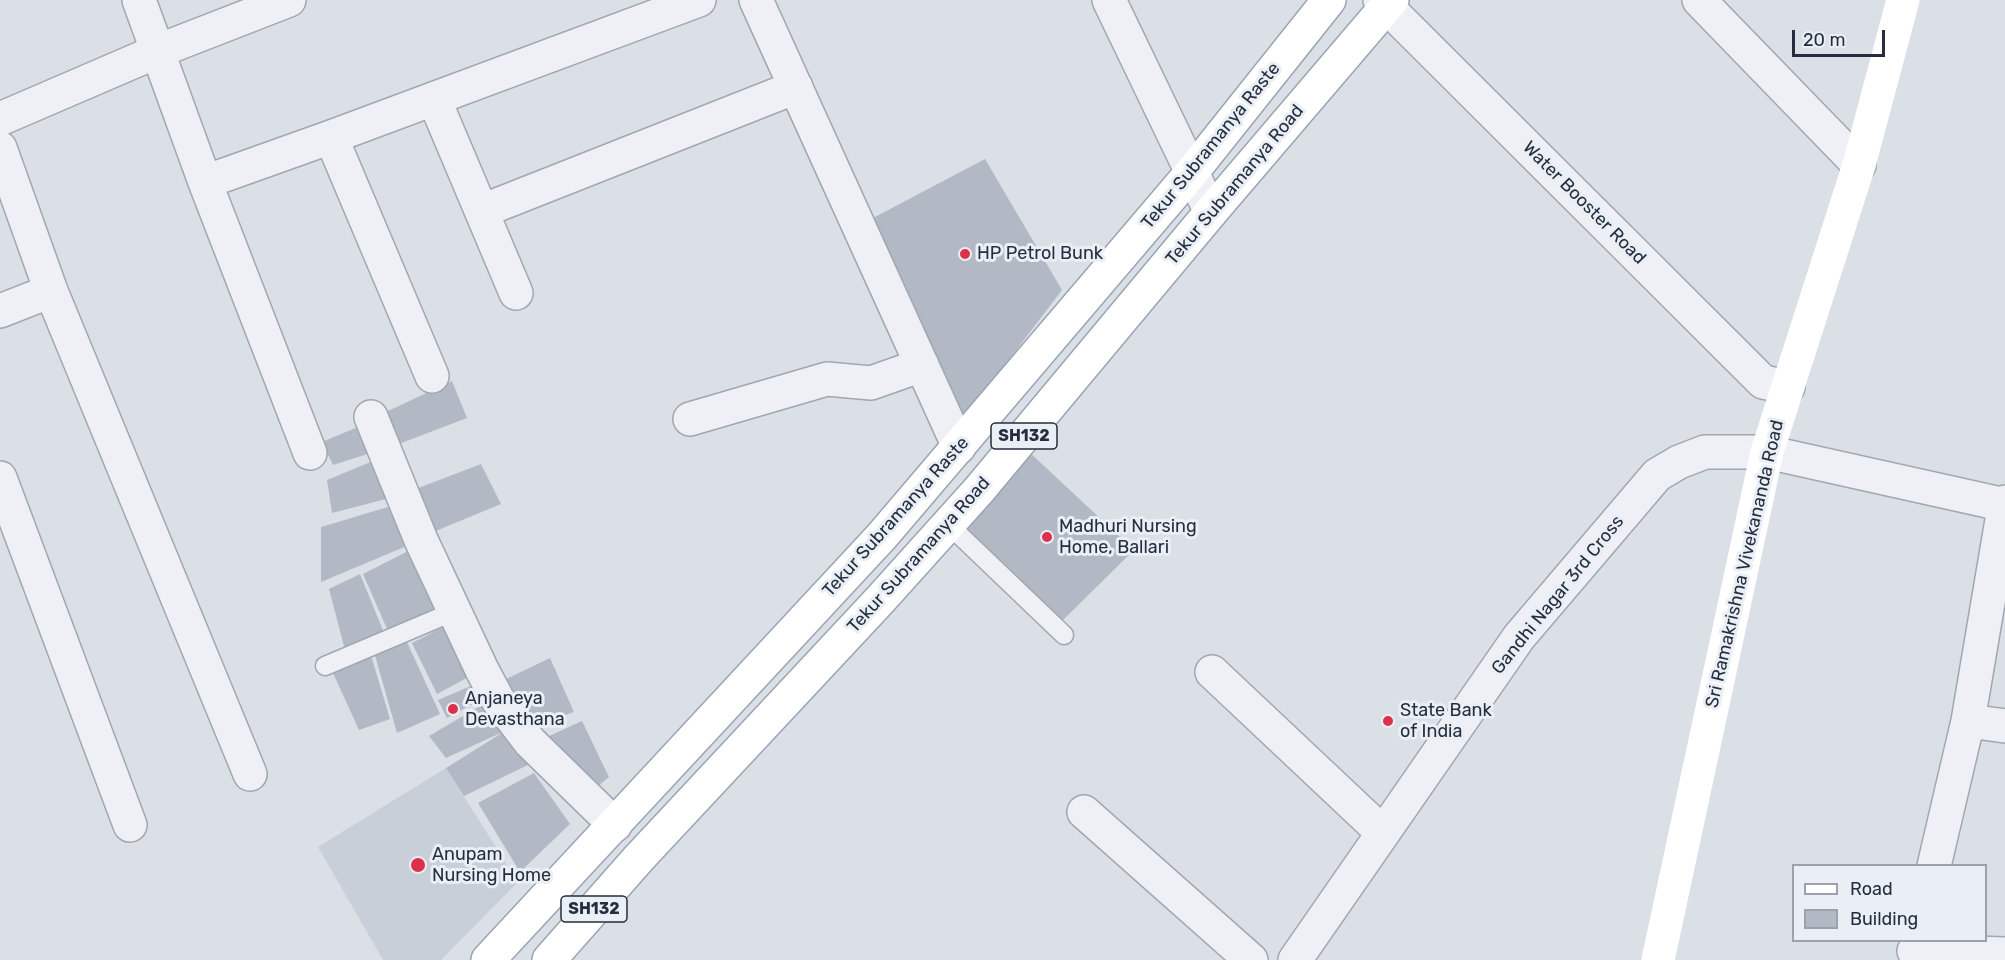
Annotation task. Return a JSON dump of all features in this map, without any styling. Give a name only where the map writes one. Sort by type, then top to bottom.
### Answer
[{"type":"main road","name":"Tekur Subramanya Raste","points":[[488,960],[882,536],[1192,172],[1329,0]]},
{"type":"main road","name":"Sri Ramakrishna Vivekananda Road","points":[[1658,960],[1767,452],[1859,165],[1903,0]]},
{"type":"main road","name":"Tekur Subramanya Road","points":[[549,960],[639,858],[948,524],[1386,2]]},
{"type":"street","points":[[140,0],[205,182],[310,453]]},
{"type":"street","points":[[0,119],[158,51],[289,0]]},
{"type":"street","points":[[205,182],[699,0]]},
{"type":"street","points":[[756,0],[959,447]]},
{"type":"street","points":[[1109,0],[1211,212]]},
{"type":"street","points":[[1699,0],[1859,165]]},
{"type":"street","name":"Water Booster Road","points":[[1386,2],[1763,382],[1788,387]]},
{"type":"street","points":[[482,211],[796,87]]},
{"type":"street","points":[[434,99],[516,293]]},
{"type":"street","points":[[332,137],[432,376]]},
{"type":"street","points":[[1,152],[51,291],[250,774]]},
{"type":"street","points":[[0,311],[51,291]]},
{"type":"street","points":[[690,419],[827,379],[871,383],[922,365]]},
{"type":"street","points":[[371,417],[421,540],[498,700],[530,742],[615,825]]},
{"type":"street","name":"Gandhi Nagar 3rd Cross","points":[[1295,960],[1519,637],[1657,475],[1679,462],[1705,452],[1767,452],[2005,504]]},
{"type":"street","points":[[0,478],[130,825]]},
{"type":"street","points":[[1934,864],[1968,721],[2005,504]]},
{"type":"street","points":[[1212,672],[1383,833]]},
{"type":"street","points":[[1968,721],[2005,726]]},
{"type":"street","points":[[1084,812],[1251,960]]},
{"type":"street","points":[[1914,950],[2005,954]]},
{"type":"lane","points":[[948,524],[1064,635]]},
{"type":"lane","points":[[325,666],[455,611]]},
{"type":"shaded area","name":"Anupam Nursing Home","points":[[446,768],[518,882],[441,960],[383,960],[318,847]]},
{"type":"building","name":"HP Petrol Bunk","points":[[985,159],[1062,290],[963,420],[873,218]]},
{"type":"building","points":[[452,381],[467,418],[396,445],[386,412]]},
{"type":"building","points":[[365,424],[377,451],[333,465],[322,442]]},
{"type":"building","name":"Madhuri Nursing Home, Ballari","points":[[1027,450],[1134,550],[1062,621],[961,524]]},
{"type":"building","points":[[373,461],[386,499],[332,513],[327,480]]},
{"type":"building","points":[[481,464],[501,504],[426,535],[408,492]]},
{"type":"building","points":[[388,507],[409,545],[321,582],[321,527]]},
{"type":"building","points":[[418,546],[446,608],[388,631],[363,574]]},
{"type":"building","points":[[360,574],[384,633],[345,650],[329,589]]},
{"type":"building","points":[[449,624],[474,674],[437,694],[412,643]]},
{"type":"building","points":[[406,640],[440,714],[397,733],[374,652]]},
{"type":"building","points":[[370,652],[390,719],[359,730],[333,673]]},
{"type":"building","points":[[550,658],[574,712],[533,726],[502,681]]},
{"type":"building","name":"Anjaneya Devasthana","points":[[480,682],[489,695],[447,718],[438,700]]},
{"type":"building","points":[[485,703],[505,731],[446,758],[429,736]]},
{"type":"building","points":[[582,721],[609,777],[598,786],[547,737]]},
{"type":"building","points":[[505,731],[532,763],[464,796],[446,768]]},
{"type":"building","points":[[534,773],[570,824],[520,872],[478,803]]},
{"type":"place","name":"HP Petrol Bunk","points":[[965,254]]},
{"type":"place","name":"Madhuri Nursing Home, Ballari","points":[[1047,537]]},
{"type":"place","name":"Anjaneya Devasthana","points":[[453,709]]},
{"type":"place","name":"State Bank of India","points":[[1388,721]]},
{"type":"place","name":"Anupam Nursing Home","points":[[418,865]]}]
